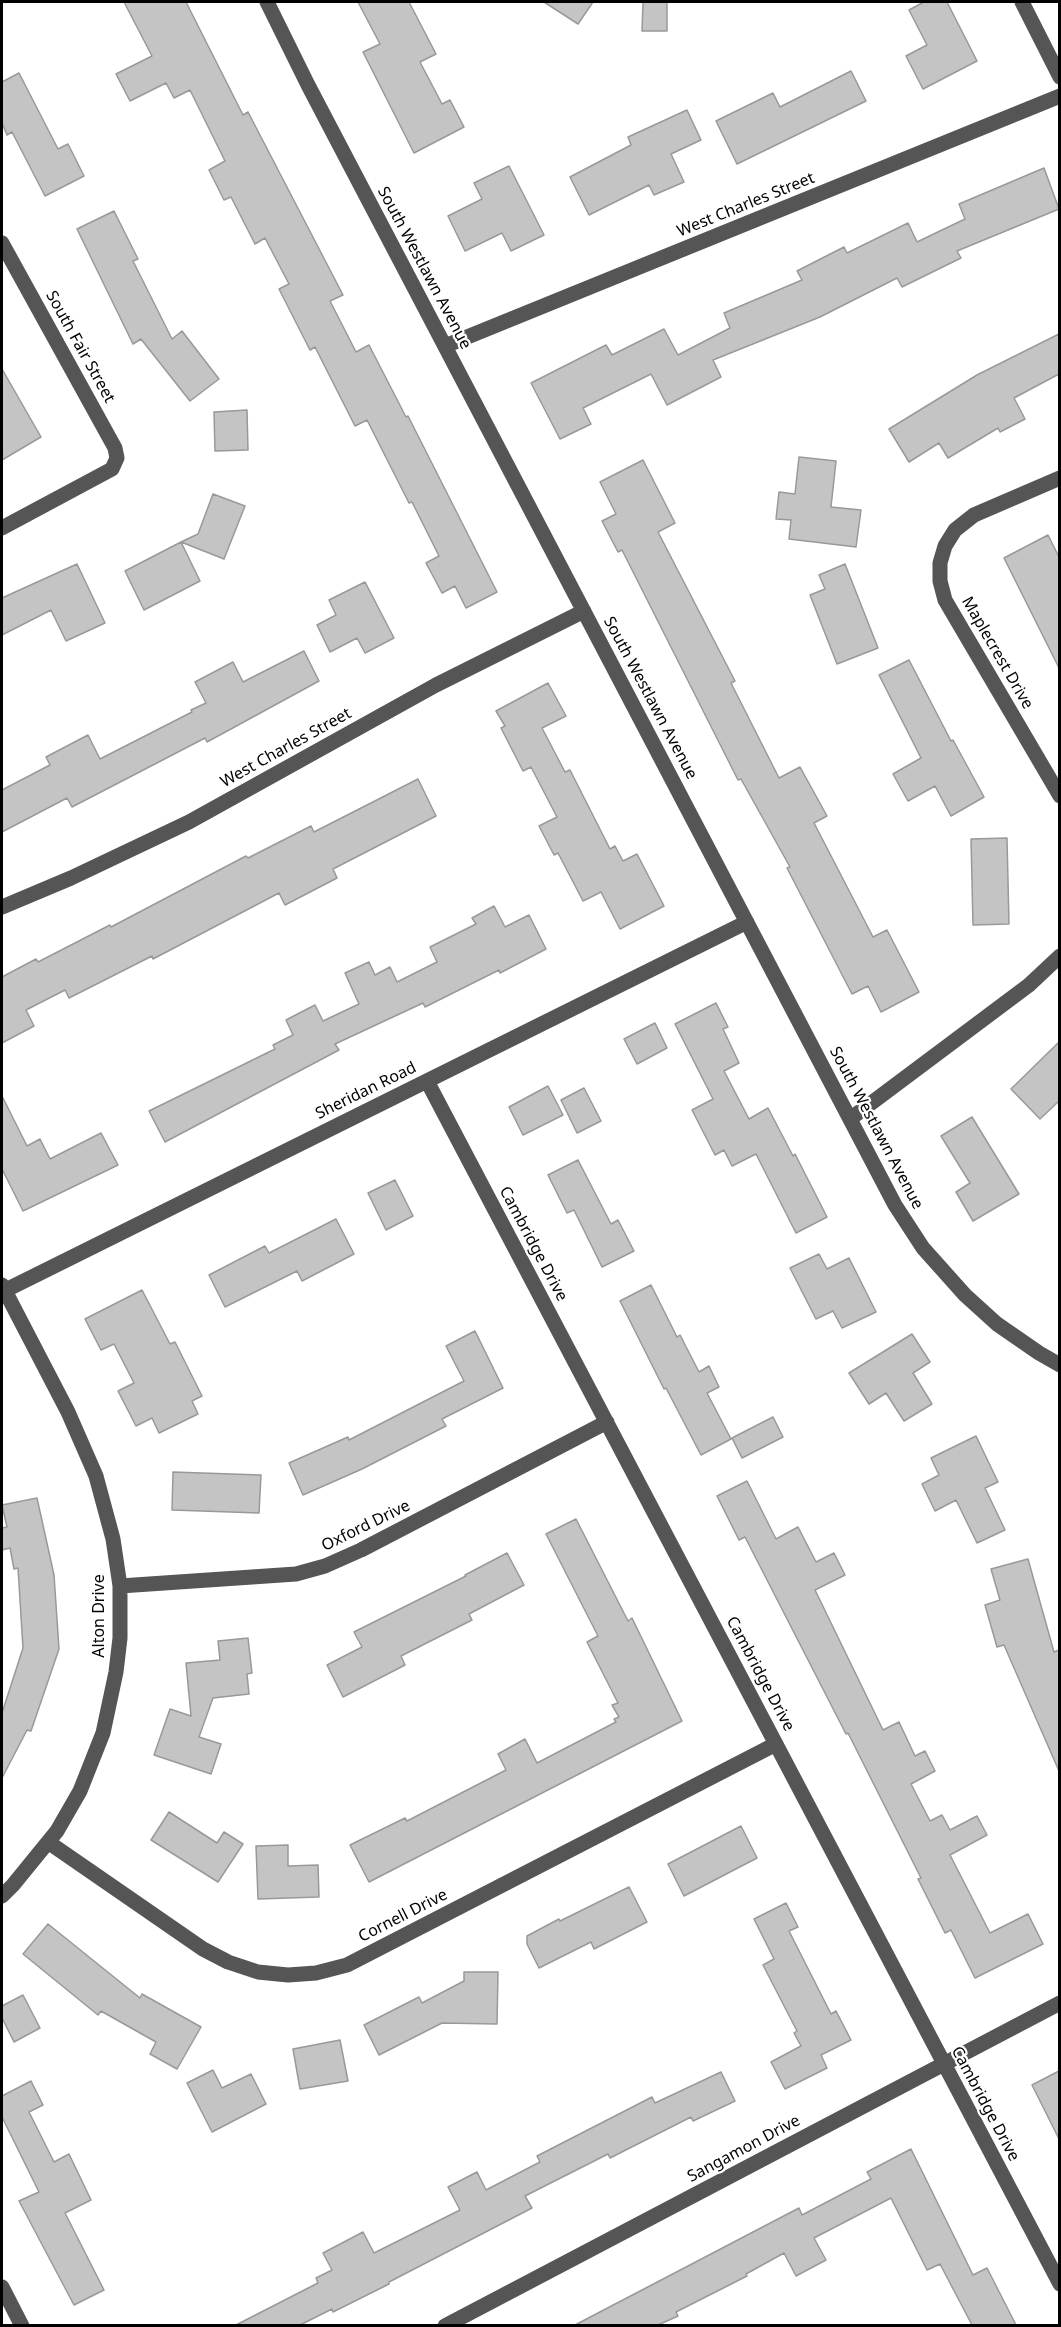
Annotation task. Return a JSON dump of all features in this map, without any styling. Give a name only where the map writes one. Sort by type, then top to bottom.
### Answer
[{"type":"street","name":"South Westlawn Avenue","points":[[267,2],[895,1205],[923,1248],[965,1295],[997,1324],[1059,1365]]},
{"type":"street","points":[[1022,2],[1059,77]]},
{"type":"street","name":"West Charles Street","points":[[445,346],[1059,96]]},
{"type":"street","name":"South Fair Street","points":[[2,243],[115,448],[117,458],[112,469],[2,528]]},
{"type":"street","name":"Maplecrest Drive","points":[[1059,478],[974,515],[955,530],[945,546],[940,563],[940,581],[945,600],[1059,796]]},
{"type":"street","name":"West Charles Street","points":[[2,907],[71,878],[189,822],[436,685],[584,611]]},
{"type":"street","name":"Sheridan Road","points":[[2,1289],[747,922]]},
{"type":"street","points":[[850,1119],[1029,985],[1059,956]]},
{"type":"street","name":"Cambridge Drive","points":[[427,1081],[1059,2284]]},
{"type":"street","name":"Alton Drive","points":[[2,1289],[68,1412],[96,1476],[113,1539],[120,1586],[120,1638],[116,1672],[103,1733],[80,1791],[57,1830],[14,1885],[2,1896]]},
{"type":"street","name":"Oxford Drive","points":[[120,1586],[296,1574],[325,1566],[361,1550],[606,1422]]},
{"type":"street","name":"Cornell Drive","points":[[48,1842],[203,1949],[228,1962],[258,1972],[288,1976],[316,1973],[347,1965],[776,1744]]},
{"type":"street","name":"Sangamon Drive","points":[[444,2325],[1059,2003]]},
{"type":"street","points":[[2,2287],[22,2325]]},
{"type":"building","points":[[124,2],[186,2],[243,115],[248,112],[343,295],[330,301],[356,352],[369,345],[406,417],[408,416],[497,592],[466,608],[455,586],[442,593],[426,563],[439,556],[367,420],[355,426],[315,347],[310,350],[279,289],[289,284],[265,238],[255,244],[231,197],[224,200],[209,170],[225,161],[190,90],[174,98],[166,83],[130,101],[116,74],[152,56]]},
{"type":"building","points":[[358,2],[409,2],[436,54],[420,62],[442,104],[450,100],[464,127],[414,153],[363,52],[380,44]]},
{"type":"building","points":[[544,2],[593,2],[578,24]]},
{"type":"building","points":[[643,2],[667,2],[667,31],[642,31]]},
{"type":"building","points":[[924,2],[947,2],[977,61],[923,89],[906,56],[927,45],[909,10]]},
{"type":"building","points":[[851,71],[866,101],[737,164],[716,121],[773,93],[780,107]]},
{"type":"building","points":[[19,73],[58,149],[68,144],[84,176],[45,196],[12,132],[7,135],[2,123],[2,82]]},
{"type":"building","points":[[687,110],[701,140],[671,154],[684,182],[654,195],[649,185],[589,215],[570,177],[631,145],[628,137]]},
{"type":"building","points":[[509,166],[544,235],[511,251],[502,233],[465,251],[448,216],[482,199],[474,183]]},
{"type":"building","points":[[1044,168],[1059,209],[957,251],[961,258],[902,287],[897,278],[820,317],[713,360],[721,377],[667,405],[651,374],[583,408],[591,424],[560,439],[531,383],[606,345],[612,355],[664,329],[678,355],[730,328],[724,313],[802,280],[797,271],[844,247],[847,253],[908,223],[917,242],[965,219],[959,204]]},
{"type":"building","points":[[114,211],[138,259],[133,261],[172,339],[182,331],[219,379],[190,401],[141,339],[133,344],[77,229]]},
{"type":"building","points":[[1059,334],[1059,374],[1014,398],[1025,419],[1000,432],[998,428],[948,458],[939,443],[909,462],[889,429],[977,375]]},
{"type":"building","points":[[2,369],[41,437],[2,460]]},
{"type":"building","points":[[247,410],[248,450],[215,451],[214,412]]},
{"type":"building","points":[[799,457],[836,461],[831,507],[861,510],[856,547],[789,539],[791,520],[776,519],[779,492],[795,494]]},
{"type":"building","points":[[643,460],[675,523],[658,532],[735,681],[731,683],[779,778],[800,767],[827,816],[814,823],[873,937],[887,930],[919,992],[881,1012],[868,986],[852,994],[787,868],[790,867],[741,779],[738,780],[622,550],[618,552],[602,521],[616,514],[600,482]]},
{"type":"building","points":[[213,494],[245,506],[224,559],[181,542],[198,534]]},
{"type":"building","points":[[1048,535],[1059,557],[1059,668],[1004,558]]},
{"type":"building","points":[[181,542],[200,581],[144,610],[125,571]]},
{"type":"building","points":[[77,564],[105,623],[66,641],[51,610],[2,635],[2,598]]},
{"type":"building","points":[[845,564],[878,648],[837,664],[810,595],[825,589],[819,575]]},
{"type":"building","points":[[365,582],[394,638],[365,653],[357,638],[330,652],[317,625],[336,615],[329,600]]},
{"type":"building","points":[[304,651],[319,681],[207,742],[205,738],[72,807],[67,798],[2,832],[2,790],[50,765],[46,757],[88,735],[100,759],[206,703],[195,682],[233,662],[243,682]]},
{"type":"building","points":[[909,660],[951,741],[953,740],[984,797],[951,816],[935,786],[908,801],[893,774],[921,758],[879,675]]},
{"type":"building","points":[[548,683],[566,716],[542,728],[565,772],[570,770],[610,849],[615,846],[623,861],[637,854],[664,906],[620,929],[601,892],[583,901],[558,853],[554,855],[539,826],[557,817],[531,767],[523,771],[501,728],[505,726],[496,711]]},
{"type":"building","points":[[418,779],[436,816],[333,869],[337,878],[285,905],[279,893],[153,959],[152,956],[69,998],[65,990],[26,1010],[34,1026],[2,1043],[2,977],[36,959],[38,962],[110,925],[111,927],[246,856],[248,858],[311,826],[314,832]]},
{"type":"building","points":[[1007,838],[1009,924],[973,925],[971,839]]},
{"type":"building","points":[[494,906],[505,927],[529,915],[546,949],[425,1007],[423,1003],[335,1044],[339,1050],[165,1142],[149,1111],[275,1049],[273,1045],[293,1035],[286,1020],[315,1005],[323,1021],[359,1004],[345,973],[369,962],[375,975],[390,967],[397,982],[437,962],[430,947],[476,924],[472,918]]},
{"type":"building","points":[[716,1003],[728,1027],[723,1029],[739,1063],[724,1071],[749,1119],[768,1108],[793,1156],[795,1154],[827,1217],[796,1233],[756,1154],[732,1166],[724,1150],[715,1155],[692,1110],[713,1099],[675,1024]]},
{"type":"building","points":[[655,1023],[667,1048],[637,1064],[624,1039]]},
{"type":"building","points":[[1059,1042],[1059,1101],[1040,1119],[1011,1089]]},
{"type":"building","points":[[548,1086],[563,1115],[523,1135],[509,1107]]},
{"type":"building","points":[[584,1088],[601,1121],[577,1133],[561,1100]]},
{"type":"building","points":[[2,1096],[27,1146],[40,1139],[50,1159],[101,1133],[118,1165],[23,1211],[2,1169]]},
{"type":"building","points":[[972,1117],[1019,1194],[973,1221],[956,1192],[970,1183],[941,1136]]},
{"type":"building","points":[[578,1160],[611,1224],[618,1220],[634,1251],[602,1267],[574,1210],[567,1213],[548,1175]]},
{"type":"building","points":[[395,1180],[413,1216],[386,1230],[368,1193]]},
{"type":"building","points":[[336,1219],[354,1254],[302,1281],[297,1271],[225,1307],[209,1275],[265,1246],[269,1253]]},
{"type":"building","points":[[819,1254],[827,1269],[849,1258],[876,1312],[842,1328],[833,1311],[816,1319],[790,1268]]},
{"type":"building","points":[[651,1285],[677,1337],[680,1335],[699,1372],[709,1366],[719,1387],[707,1393],[731,1439],[701,1455],[666,1388],[664,1389],[620,1301]]},
{"type":"building","points":[[142,1290],[170,1344],[175,1342],[202,1396],[192,1401],[198,1414],[159,1433],[152,1418],[136,1426],[118,1391],[134,1383],[114,1344],[101,1350],[85,1319]]},
{"type":"building","points":[[475,1331],[503,1388],[442,1419],[446,1426],[362,1469],[303,1495],[289,1463],[348,1437],[349,1440],[464,1381],[446,1346]]},
{"type":"building","points":[[912,1334],[930,1362],[913,1373],[932,1404],[904,1421],[886,1393],[869,1404],[849,1373]]},
{"type":"building","points":[[773,1417],[783,1437],[742,1458],[732,1438]]},
{"type":"building","points":[[976,1436],[998,1482],[985,1488],[1005,1530],[977,1543],[956,1500],[935,1511],[922,1484],[939,1475],[931,1458]]},
{"type":"building","points":[[173,1472],[261,1475],[259,1513],[172,1510]]},
{"type":"building","points":[[747,1481],[776,1539],[798,1527],[816,1562],[834,1553],[845,1575],[815,1590],[883,1730],[899,1722],[915,1756],[925,1751],[935,1771],[911,1784],[930,1821],[942,1815],[950,1830],[977,1816],[987,1835],[950,1855],[990,1933],[1028,1914],[1043,1944],[975,1978],[951,1930],[945,1933],[918,1879],[921,1878],[848,1733],[846,1734],[745,1537],[739,1540],[717,1496]]},
{"type":"building","points":[[37,1498],[54,1575],[59,1649],[31,1731],[27,1730],[2,1778],[2,1713],[23,1648],[18,1568],[14,1569],[10,1548],[2,1550],[2,1528],[7,1527],[2,1505]]},
{"type":"building","points":[[576,1519],[628,1621],[632,1618],[682,1721],[369,1882],[350,1845],[405,1818],[407,1821],[506,1770],[498,1754],[525,1739],[537,1763],[616,1722],[614,1719],[619,1717],[612,1705],[618,1703],[587,1642],[598,1636],[546,1534]]},
{"type":"building","points":[[507,1553],[524,1585],[469,1614],[472,1620],[401,1656],[405,1665],[343,1697],[327,1665],[362,1647],[354,1632]]},
{"type":"building","points":[[1028,1559],[1054,1652],[1059,1650],[1059,1771],[1004,1645],[997,1647],[985,1605],[1000,1600],[991,1569]]},
{"type":"building","points":[[248,1638],[252,1673],[247,1674],[249,1694],[213,1698],[199,1737],[221,1744],[211,1774],[154,1755],[170,1709],[191,1716],[186,1663],[220,1660],[218,1641]]},
{"type":"building","points":[[169,1812],[217,1843],[224,1832],[243,1844],[218,1882],[151,1840]]},
{"type":"building","points":[[741,1826],[757,1858],[684,1896],[668,1864]]},
{"type":"building","points":[[288,1845],[288,1866],[318,1865],[319,1897],[258,1899],[256,1846]]},
{"type":"building","points":[[629,1887],[647,1922],[594,1949],[591,1942],[539,1968],[527,1944],[527,1936]]},
{"type":"building","points":[[786,1903],[798,1927],[789,1931],[831,2014],[836,2011],[851,2040],[821,2055],[827,2068],[785,2089],[771,2062],[801,2046],[794,2033],[797,2031],[763,1965],[774,1959],[754,1919]]},
{"type":"building","points":[[48,1924],[140,1998],[142,1994],[201,2027],[177,2069],[150,2054],[156,2042],[101,2011],[98,2015],[23,1954]]},
{"type":"building","points":[[464,1972],[498,1972],[497,2024],[442,2023],[379,2055],[364,2025],[419,1997],[422,2003],[464,1981]]},
{"type":"building","points":[[23,1995],[40,2028],[14,2042],[2,2018],[2,2006]]},
{"type":"building","points":[[340,2040],[348,2081],[300,2089],[293,2049]]},
{"type":"building","points":[[213,2070],[222,2088],[251,2074],[266,2104],[212,2132],[187,2083]]},
{"type":"building","points":[[1059,2071],[1059,2139],[1032,2085]]},
{"type":"building","points":[[721,2072],[735,2101],[693,2121],[691,2117],[610,2158],[608,2154],[525,2196],[532,2208],[389,2284],[333,2312],[332,2309],[300,2325],[236,2325],[318,2283],[316,2278],[332,2270],[323,2253],[363,2232],[374,2253],[460,2210],[448,2187],[477,2172],[486,2190],[540,2162],[537,2156],[652,2097],[655,2103]]},
{"type":"building","points":[[31,2081],[43,2105],[29,2112],[54,2162],[69,2154],[91,2200],[65,2213],[104,2290],[74,2305],[19,2201],[39,2192],[2,2117],[2,2096]]},
{"type":"building","points":[[911,2149],[973,2275],[987,2268],[1016,2325],[972,2325],[940,2264],[927,2270],[891,2198],[814,2238],[826,2260],[796,2276],[784,2253],[746,2274],[747,2276],[676,2312],[678,2316],[658,2325],[575,2325],[799,2208],[802,2215],[871,2179],[867,2172]]}]
